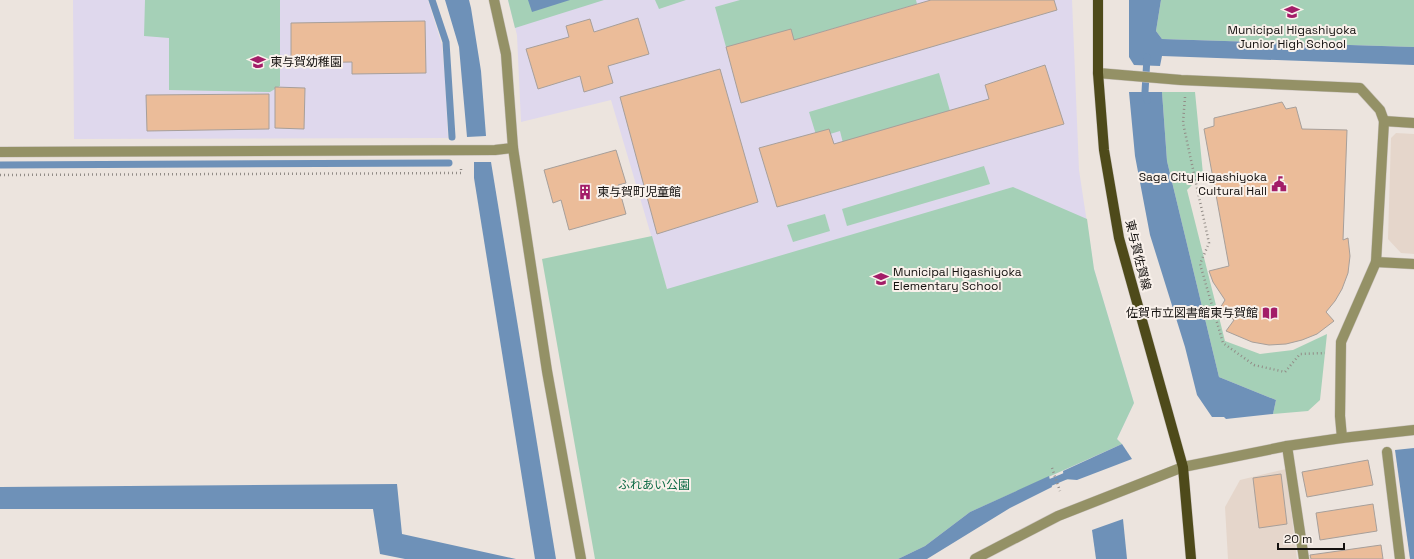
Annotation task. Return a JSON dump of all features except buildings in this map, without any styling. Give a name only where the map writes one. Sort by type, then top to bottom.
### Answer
[{"type":"main road","name":"東与賀佐賀線","points":[[1098,0],[1098,73],[1104,150],[1119,238],[1183,468],[1191,559]]},
{"type":"street","points":[[494,0],[506,54],[512,148],[548,371],[581,559]]},
{"type":"street","points":[[1098,73],[1181,80],[1360,88],[1380,110],[1384,121],[1376,262],[1341,342],[1340,416],[1342,438]]},
{"type":"street","points":[[1384,121],[1414,123]]},
{"type":"street","points":[[0,152],[495,150],[512,148]]},
{"type":"street","points":[[1376,262],[1414,264]]},
{"type":"street","points":[[975,559],[1058,516],[1183,468],[1287,446],[1414,430]]},
{"type":"street","points":[[1287,446],[1304,559]]},
{"type":"street","points":[[1387,452],[1400,559]]},
{"type":"path","points":[[1181,80],[1185,98],[1183,123],[1209,243],[1200,264],[1223,343],[1254,366],[1285,372],[1300,354],[1341,352]]},
{"type":"path","points":[[0,175],[461,172],[461,150]]},
{"type":"path","points":[[1052,468],[1060,491]]},
{"type":"shaded area","name":"東与賀幼稚園","points":[[73,0],[428,0],[442,45],[448,138],[74,139]]},
{"type":"shaded area","name":"Municipal Higashiyoka Elementary School","points":[[508,0],[1072,0],[1079,170],[1094,269],[1134,403],[1117,439],[1122,444],[970,512],[898,559],[667,289],[611,100],[521,122],[517,35]]},
{"type":"shaded area","points":[[1396,133],[1414,134],[1414,254],[1401,253],[1388,239],[1391,138]]},
{"type":"shaded area","points":[[1286,469],[1297,559],[1228,559],[1225,507],[1240,480]]},
{"type":"green space","points":[[145,0],[280,0],[280,86],[270,92],[169,90],[169,38],[144,36]]},
{"type":"green space","points":[[508,0],[604,0],[515,28]]},
{"type":"green space","points":[[655,0],[686,0],[659,9]]},
{"type":"green space","points":[[740,0],[916,0],[917,4],[794,40],[726,47],[715,7]]},
{"type":"green space","name":"Municipal Higashiyoka Junior High School","points":[[1161,0],[1414,0],[1414,47],[1162,39],[1156,31]]},
{"type":"green space","points":[[939,73],[950,111],[843,143],[840,131],[817,138],[809,112]]},
{"type":"green space","points":[[1162,92],[1195,92],[1203,174],[1187,190],[1225,341],[1260,354],[1293,350],[1327,334],[1320,400],[1308,411],[1273,414],[1276,400],[1219,377],[1167,161]]},
{"type":"green space","points":[[984,166],[990,184],[847,226],[842,209]]},
{"type":"green space","name":"ふれあい公園","points":[[1013,187],[1087,219],[1094,269],[1134,403],[1117,439],[1122,444],[970,512],[925,546],[898,559],[595,559],[542,259],[652,236],[667,289]]},
{"type":"green space","points":[[825,214],[830,231],[793,242],[787,225]]},
{"type":"water","points":[[445,0],[469,0],[481,71],[486,136],[467,137],[459,47]]},
{"type":"water","points":[[528,0],[570,0],[532,12]]},
{"type":"water","points":[[1129,0],[1161,0],[1156,31],[1162,39],[1414,47],[1414,65],[1162,56],[1160,66],[1134,65],[1129,57]]},
{"type":"water","points":[[1129,92],[1162,92],[1167,161],[1219,377],[1276,400],[1273,414],[1226,419],[1224,417],[1212,417],[1197,395],[1185,347],[1150,235],[1135,156]]},
{"type":"water","points":[[474,162],[491,162],[556,559],[535,559],[474,178]]},
{"type":"water","points":[[1122,444],[1132,459],[1077,480],[1064,479],[1063,471]]},
{"type":"water","points":[[1414,448],[1414,559],[1410,559],[1395,450]]},
{"type":"water","points":[[1049,476],[1052,487],[1010,508],[927,559],[898,559],[925,546],[970,512]]},
{"type":"water","points":[[397,484],[402,534],[516,559],[405,559],[380,554],[373,509],[0,509],[0,487]]},
{"type":"water","points":[[1123,519],[1127,559],[1096,559],[1092,530]]},
{"type":"waterway","points":[[432,0],[446,42],[452,137]]},
{"type":"waterway","points":[[1147,57],[1145,92],[1147,100]]},
{"type":"waterway","points":[[0,165],[449,163]]},
{"type":"waterway","points":[[1042,486],[1073,473]]},
{"type":"place","name":"Municipal Higashiyoka Junior High School","points":[[1292,12]]},
{"type":"place","name":"東与賀幼稚園","points":[[258,62]]},
{"type":"place","name":"Saga City Higashiyoka Cultural Hall","points":[[1279,184]]},
{"type":"place","name":"東与賀町児童館","points":[[585,192]]},
{"type":"place","name":"Municipal Higashiyoka Elementary School","points":[[881,279]]},
{"type":"place","name":"佐賀市立図書館東与賀館","points":[[1270,313]]}]
